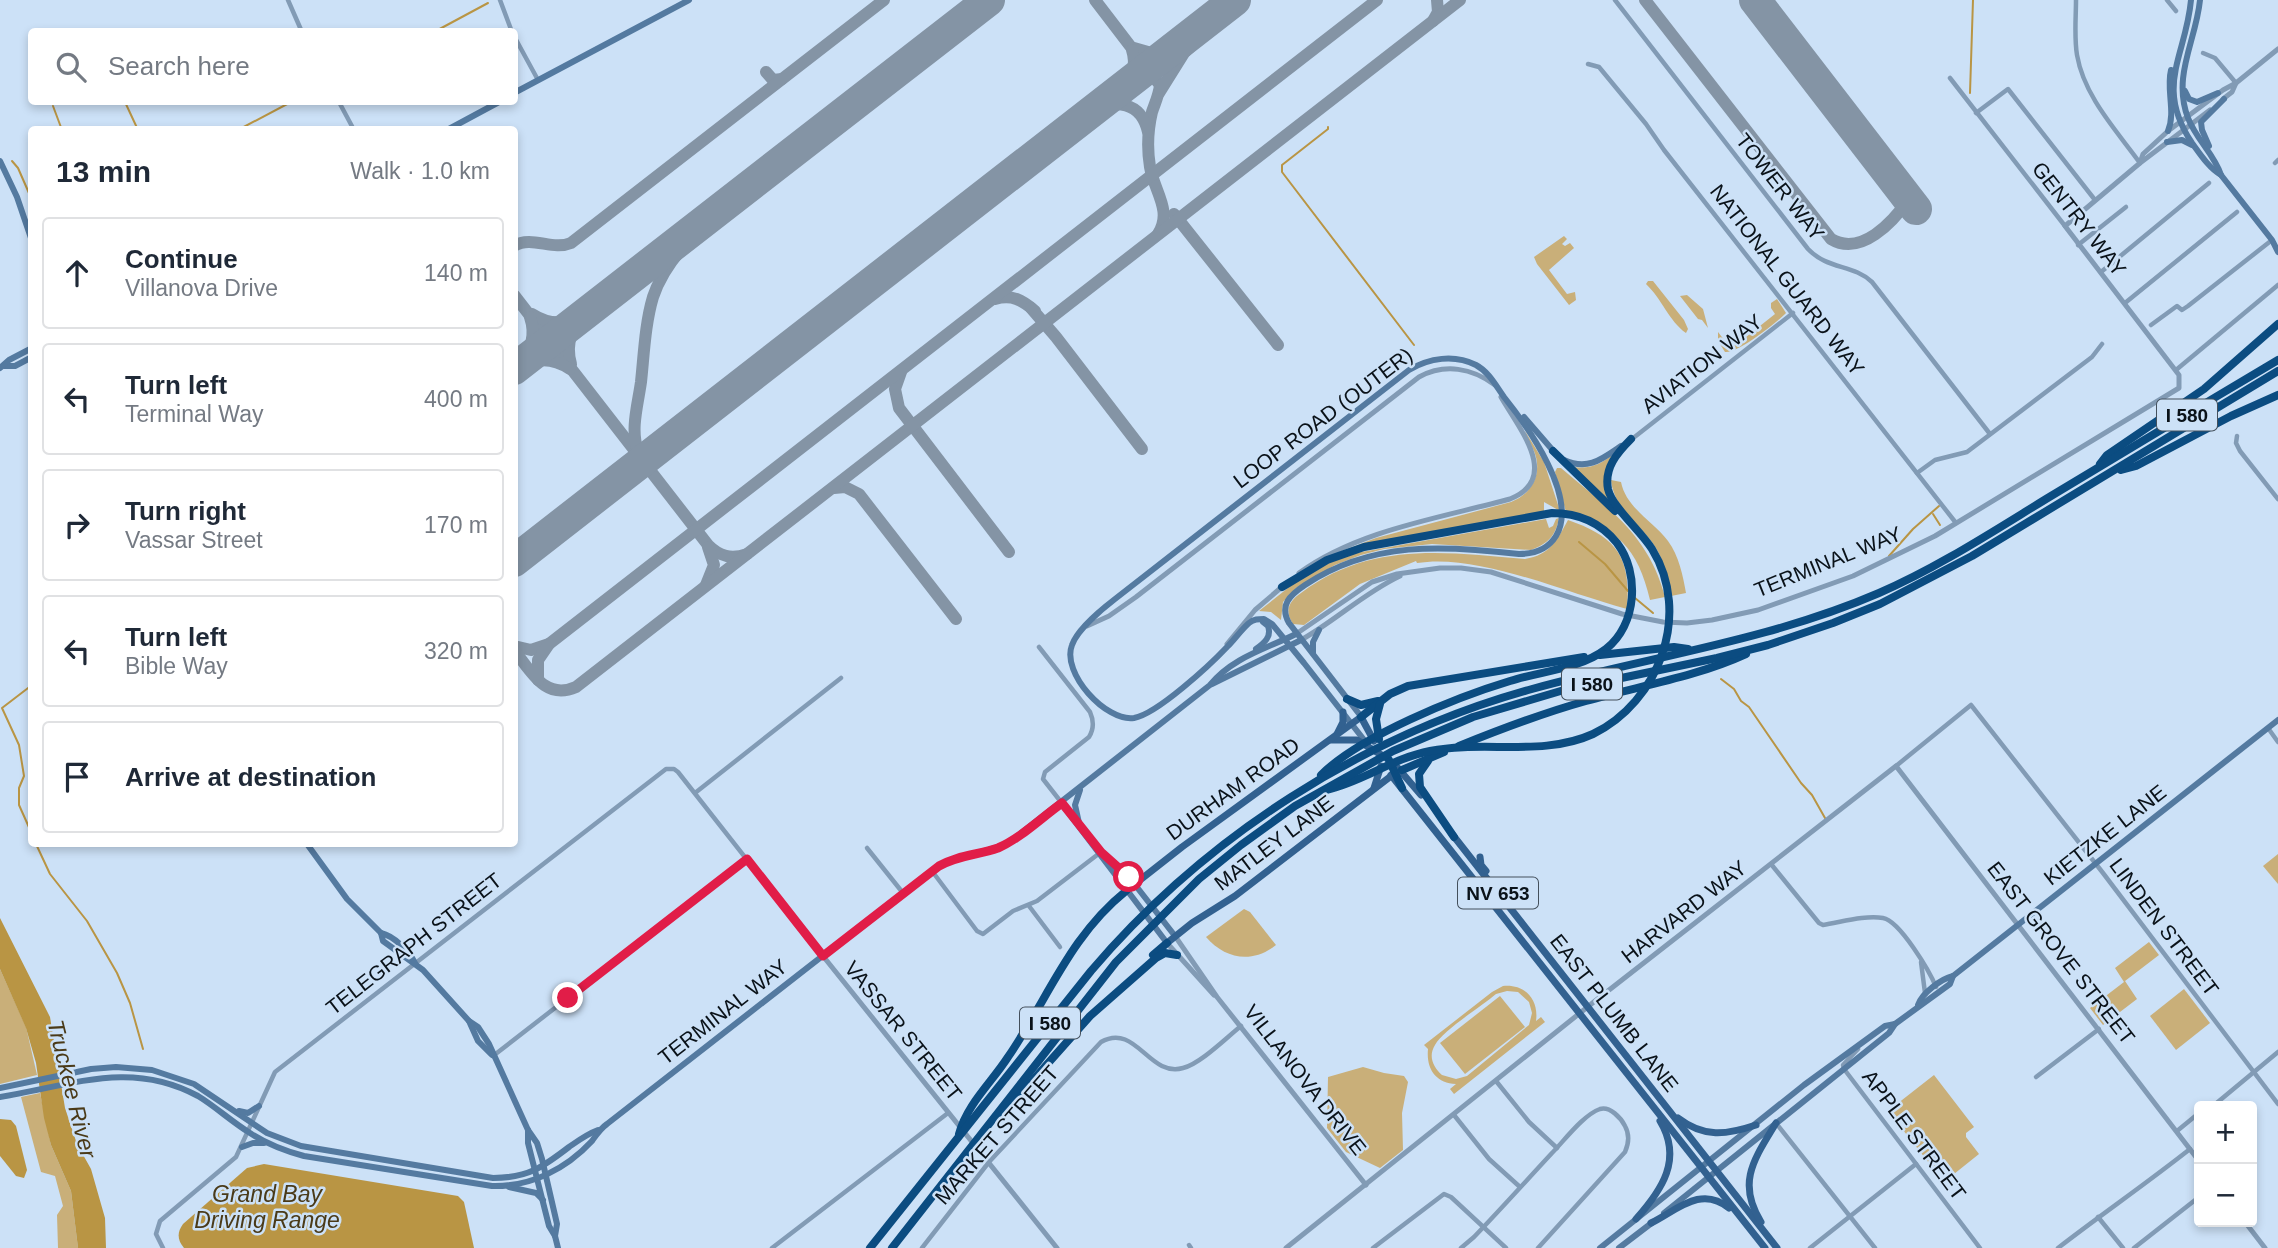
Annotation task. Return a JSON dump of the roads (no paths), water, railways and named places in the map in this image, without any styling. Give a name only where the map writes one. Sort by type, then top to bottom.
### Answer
[{"type":"highway","points":[[2096,469],[2107,455],[2204,389],[2278,324]]},
{"type":"highway","name":"I 580","points":[[870,1247],[954,1144],[973,1113],[1126,931],[1242,831],[1311,784],[1379,747],[1462,711],[1520,692],[1780,628],[1876,594],[1940,563],[2278,360]]},
{"type":"highway","name":"I 580","points":[[987,1129],[1094,988],[1134,942],[1228,855],[1320,792],[1420,739],[1473,717],[1547,694],[1768,645],[1850,616],[1926,582],[2278,371]]},
{"type":"highway","points":[[2111,473],[2136,466],[2231,416],[2278,395]]},
{"type":"highway","points":[[1320,792],[1346,786],[1398,761],[1427,751],[1551,744],[1579,739],[1609,724],[1628,710],[1652,679],[1668,632],[1667,596],[1657,561],[1643,537],[1615,505],[1608,485],[1613,460],[1631,439]]},
{"type":"highway","points":[[1553,451],[1643,537]]},
{"type":"highway","points":[[1282,587],[1316,566],[1356,549],[1543,514],[1574,515],[1594,523],[1611,536],[1626,560],[1632,580],[1631,602],[1624,625],[1614,642],[1589,659],[1457,699],[1402,724],[1333,762],[1311,784]]},
{"type":"highway","points":[[1397,772],[1528,719],[1585,701],[1703,671],[1768,645]]},
{"type":"highway","points":[[1361,717],[1384,699],[1408,686],[1527,665],[1646,649],[1695,649]]},
{"type":"highway","points":[[1346,699],[1361,705],[1384,699]]},
{"type":"highway","points":[[1384,699],[1376,719],[1380,748],[1384,760],[1397,772],[1402,788]]},
{"type":"highway","points":[[1436,755],[1423,765],[1419,782],[1454,837]]},
{"type":"highway","points":[[973,1113],[1080,938],[1103,911],[1126,891]]},
{"type":"highway","points":[[892,1248],[974,1142],[1130,974],[1167,943]]},
{"type":"highway","points":[[1100,1005],[1156,958],[1165,953],[1177,955]]},
{"type":"main road","points":[[518,91],[689,0]]},
{"type":"main road","points":[[2191,0],[2173,86],[2197,149],[2275,241],[2278,253]]},
{"type":"main road","points":[[2200,0],[2182,75],[2182,91],[2186,123],[2217,163]]},
{"type":"main road","points":[[2168,131],[2171,118],[2169,74],[2179,52]]},
{"type":"main road","points":[[2182,75],[2186,93],[2192,101],[2202,102],[2221,96]]},
{"type":"main road","points":[[2221,96],[2201,124],[2221,175]]},
{"type":"main road","points":[[454,126],[493,105]]},
{"type":"main road","points":[[2167,142],[2182,140],[2197,149]]},
{"type":"main road","points":[[0,161],[28,229]]},
{"type":"main road","points":[[2,367],[28,349]]},
{"type":"main road","points":[[2,367],[11,367],[28,359]]},
{"type":"main road","name":"LOOP ROAD (OUTER)","points":[[1222,652],[1148,713],[1121,718],[1101,706],[1077,677],[1071,666],[1070,653],[1072,645],[1087,626],[1115,598],[1414,367],[1435,359],[1464,361],[1482,370],[1539,445],[1553,476],[1563,515],[1560,529],[1553,541],[1542,549],[1527,554],[1430,547],[1393,550],[1350,561],[1321,575],[1289,597],[1285,603],[1285,613],[1296,634]]},
{"type":"main road","points":[[20,363],[28,364]]},
{"type":"main road","points":[[1507,400],[1553,451],[1568,462],[1586,465],[1600,460],[1631,439]]},
{"type":"main road","points":[[1222,652],[1248,625],[1259,619],[1267,621],[1369,746],[1384,760],[1374,788]]},
{"type":"main road","points":[[1244,657],[1264,642],[1269,633],[1264,622],[1248,625]]},
{"type":"main road","points":[[1315,658],[1313,642],[1319,630]]},
{"type":"main road","points":[[1296,634],[1361,717],[1397,772]]},
{"type":"main road","name":"TERMINAL WAY","points":[[398,1163],[493,1178],[515,1177],[544,1167],[586,1135],[598,1130],[932,871],[957,857],[985,852],[1005,844],[1062,803],[1210,685],[1229,666],[1296,634]]},
{"type":"main road","name":"TERMINAL WAY","points":[[1210,685],[1301,640]]},
{"type":"main road","points":[[1334,739],[1343,722],[1343,712]]},
{"type":"main road","name":"DURHAM ROAD","points":[[1126,891],[1361,717]]},
{"type":"main road","name":"KIETZKE LANE","points":[[1619,1248],[1889,1033],[1895,1024],[1936,986],[1946,978],[1954,976],[2020,925],[2278,720]]},
{"type":"main road","points":[[1334,739],[1348,738],[1380,748]]},
{"type":"main road","name":"EAST PLUMB LANE","points":[[1397,772],[1409,779],[1454,837],[1476,859],[1500,895],[1587,1008],[1777,1247]]},
{"type":"main road","name":"MATLEY LANE","points":[[1167,943],[1236,896],[1397,772]]},
{"type":"main road","points":[[1079,825],[1075,802],[1082,786]]},
{"type":"main road","name":"EAST PLUMB LANE","points":[[1402,788],[1765,1248]]},
{"type":"main road","points":[[1409,797],[1465,863],[1476,859]]},
{"type":"main road","name":"VILLANOVA DRIVE","points":[[1062,803],[1167,943]]},
{"type":"main road","points":[[309,847],[347,899],[381,933],[392,938],[410,954],[415,963],[447,994],[469,1021],[472,1032],[482,1047],[493,1056],[528,1130],[537,1143],[557,1224],[555,1236]]},
{"type":"main road","name":"VILLANOVA DRIVE","points":[[1101,852],[1134,884],[1175,936]]},
{"type":"main road","name":"KIETZKE LANE","points":[[1927,997],[1950,984],[1954,976]]},
{"type":"main road","name":"KIETZKE LANE","points":[[1600,1248],[1804,1085],[1885,1026],[1895,1024]]},
{"type":"main road","points":[[0,1088],[76,1072],[116,1067],[164,1073],[202,1088],[252,1124],[276,1137],[301,1146],[398,1163]]},
{"type":"main road","points":[[0,1097],[98,1077],[126,1076],[169,1084],[199,1097],[268,1143],[304,1156],[482,1185],[507,1186],[536,1193],[544,1203]]},
{"type":"main road","points":[[1635,1082],[1663,1126],[1671,1155],[1662,1187],[1636,1219]]},
{"type":"main road","points":[[232,1109],[248,1113],[259,1106]]},
{"type":"main road","points":[[1667,1108],[1687,1124],[1706,1133],[1732,1133],[1756,1125]]},
{"type":"main road","points":[[1776,1123],[1755,1157],[1749,1183],[1757,1216],[1777,1247]]},
{"type":"main road","points":[[528,1130],[528,1143],[549,1226],[558,1248]]},
{"type":"main road","name":"TERMINAL WAY","points":[[507,1186],[546,1176],[586,1146],[598,1130]]},
{"type":"main road","points":[[242,1147],[253,1143],[268,1143]]},
{"type":"main road","points":[[363,1166],[395,1166],[398,1163]]},
{"type":"main road","points":[[1651,1223],[1690,1200],[1704,1198],[1726,1205],[1752,1232]]},
{"type":"street","points":[[288,0],[300,28]]},
{"type":"street","points":[[500,0],[511,28]]},
{"type":"street","name":"TOWER WAY","points":[[1615,0],[1808,249],[1826,263],[1857,271],[1872,282],[1990,434]]},
{"type":"street","points":[[2076,0],[2076,42],[2082,76],[2092,97],[2140,163]]},
{"type":"street","points":[[2167,0],[2176,11]]},
{"type":"street","points":[[518,43],[539,80]]},
{"type":"street","points":[[2065,226],[2167,142],[2186,123],[2221,96],[2234,90],[2236,83],[2278,49]]},
{"type":"street","points":[[2203,53],[2215,58],[2236,83]]},
{"type":"street","name":"NATIONAL GUARD WAY","points":[[1588,64],[1599,67],[1634,109],[1955,523]]},
{"type":"street","name":"GENTRY WAY","points":[[1950,78],[2125,303],[2176,370],[2181,381]]},
{"type":"street","points":[[1976,113],[2008,89],[2095,200]]},
{"type":"street","points":[[341,105],[352,126]]},
{"type":"street","points":[[2140,163],[2143,154],[2168,131],[2186,123]]},
{"type":"street","points":[[2101,272],[2209,183]]},
{"type":"street","points":[[2078,244],[2126,207]]},
{"type":"street","points":[[2125,303],[2237,212]]},
{"type":"street","points":[[2151,326],[2173,308],[2178,306],[2182,310],[2188,306],[2275,241]]},
{"type":"street","points":[[2176,370],[2278,285]]},
{"type":"street","name":"AVIATION WAY","points":[[1631,439],[1793,313]]},
{"type":"street","points":[[1917,473],[1936,460],[1967,452],[2092,357],[2102,344]]},
{"type":"street","points":[[1087,626],[1109,616],[1136,597],[1419,377],[1437,370],[1460,369],[1476,374],[1496,387],[1534,459],[1532,479],[1523,491],[1510,499],[1362,540],[1310,566],[1250,615],[1222,652]]},
{"type":"street","name":"TERMINAL WAY","points":[[1296,634],[1367,584],[1388,576],[1440,568],[1479,570],[1622,614],[1663,622],[1687,623],[1739,615],[1786,602],[1873,567],[1935,536],[2176,391],[2181,381]]},
{"type":"street","points":[[2236,436],[2240,451],[2278,499]]},
{"type":"street","name":"TERMINAL WAY","points":[[1301,640],[1365,596],[1406,573]]},
{"type":"street","points":[[1039,647],[1093,719],[1092,731],[1086,740],[1045,772],[1043,779],[1062,803]]},
{"type":"street","points":[[695,793],[841,678]]},
{"type":"street","name":"HARVARD WAY","points":[[1286,1248],[1971,705]]},
{"type":"street","name":"LINDEN STREET","points":[[1971,705],[2096,864],[2278,1104]]},
{"type":"street","points":[[2268,728],[2278,742]]},
{"type":"street","name":"EAST GROVE STREET","points":[[1896,766],[2194,1154]]},
{"type":"street","name":"VASSAR STREET","points":[[671,768],[677,771],[695,793],[1057,1248]]},
{"type":"street","name":"TELEGRAPH STREET","points":[[242,1147],[275,1072],[663,771],[671,768]]},
{"type":"street","points":[[867,848],[903,893]]},
{"type":"street","points":[[932,871],[980,934],[1016,909],[1028,906],[1101,852]]},
{"type":"street","points":[[493,1056],[747,859]]},
{"type":"street","points":[[1772,864],[1817,922],[1823,925],[1876,918],[1892,921],[1936,986]]},
{"type":"street","points":[[1028,906],[1060,947]]},
{"type":"street","name":"VILLANOVA DRIVE","points":[[1175,936],[1216,997]]},
{"type":"street","name":"VILLANOVA DRIVE","points":[[1167,943],[1241,1026],[1366,1185]]},
{"type":"street","points":[[1922,962],[1927,997]]},
{"type":"street","name":"MARKET STREET","points":[[922,1248],[989,1162],[1097,1046],[1115,1037],[1127,1039],[1163,1067],[1179,1069],[1190,1066],[1241,1026]]},
{"type":"street","points":[[2036,1077],[2099,1029]]},
{"type":"street","name":"APPLE STREET","points":[[1864,1042],[1843,1065],[1844,1069],[1980,1248]]},
{"type":"street","points":[[2219,1101],[2278,1052]]},
{"type":"street","points":[[1496,1082],[1529,1122],[1557,1148]]},
{"type":"street","points":[[1461,1248],[1484,1227],[1574,1129],[1597,1111],[1608,1109],[1617,1116],[1628,1133],[1629,1141],[1625,1152],[1538,1248]]},
{"type":"street","points":[[772,1248],[948,1113]]},
{"type":"street","points":[[1454,1115],[1489,1159],[1520,1187]]},
{"type":"street","points":[[2176,1131],[2194,1118]]},
{"type":"street","points":[[1776,1123],[1875,1248]]},
{"type":"street","points":[[163,1248],[156,1234],[160,1221],[234,1160],[242,1147]]},
{"type":"street","points":[[2058,1248],[2190,1149]]},
{"type":"street","points":[[1810,1248],[1916,1164]]},
{"type":"street","points":[[1373,1248],[1444,1194],[1506,1248]]},
{"type":"street","points":[[2134,1248],[2194,1201]]},
{"type":"street","points":[[2098,1217],[2123,1248]]},
{"type":"street","points":[[2249,1227],[2265,1248]]},
{"type":"water","points":[[0,918],[50,1017],[65,1108],[77,1144],[91,1169],[105,1218],[106,1248],[78,1248],[71,1191],[51,1145],[36,1063],[26,1028],[0,969]]},
{"type":"water","points":[[0,1119],[11,1120],[16,1126],[27,1170],[24,1178],[16,1176],[0,1156]]},
{"type":"water","name":"Grand Bay Driving Range","points":[[264,1164],[458,1196],[464,1202],[474,1248],[184,1248],[179,1236],[183,1224],[247,1168]]},
{"type":"waterway","points":[[1970,93],[1973,0]]},
{"type":"waterway","points":[[441,28],[488,3]]},
{"type":"waterway","points":[[126,105],[136,126]]},
{"type":"waterway","points":[[246,126],[285,105]]},
{"type":"waterway","points":[[53,106],[60,126]]},
{"type":"waterway","points":[[1328,127],[1282,165],[1282,172],[1414,345]]},
{"type":"waterway","points":[[12,161],[28,191]]},
{"type":"waterway","points":[[1889,556],[1913,529],[1939,506]]},
{"type":"waterway","points":[[1933,514],[1940,525]]},
{"type":"waterway","points":[[1579,542],[1605,564],[1628,591]]},
{"type":"waterway","points":[[1635,598],[1653,613]]},
{"type":"waterway","points":[[1721,679],[1734,689],[1741,701],[1749,707],[1812,795],[1825,818]]},
{"type":"waterway","points":[[28,688],[2,708],[19,745],[24,776],[19,788],[19,805],[28,825]]},
{"type":"waterway","points":[[37,847],[50,874],[87,921],[117,973],[130,1003],[143,1049]]},
{"type":"water label","name":"Truckee River","points":[[72,1089]]}]
